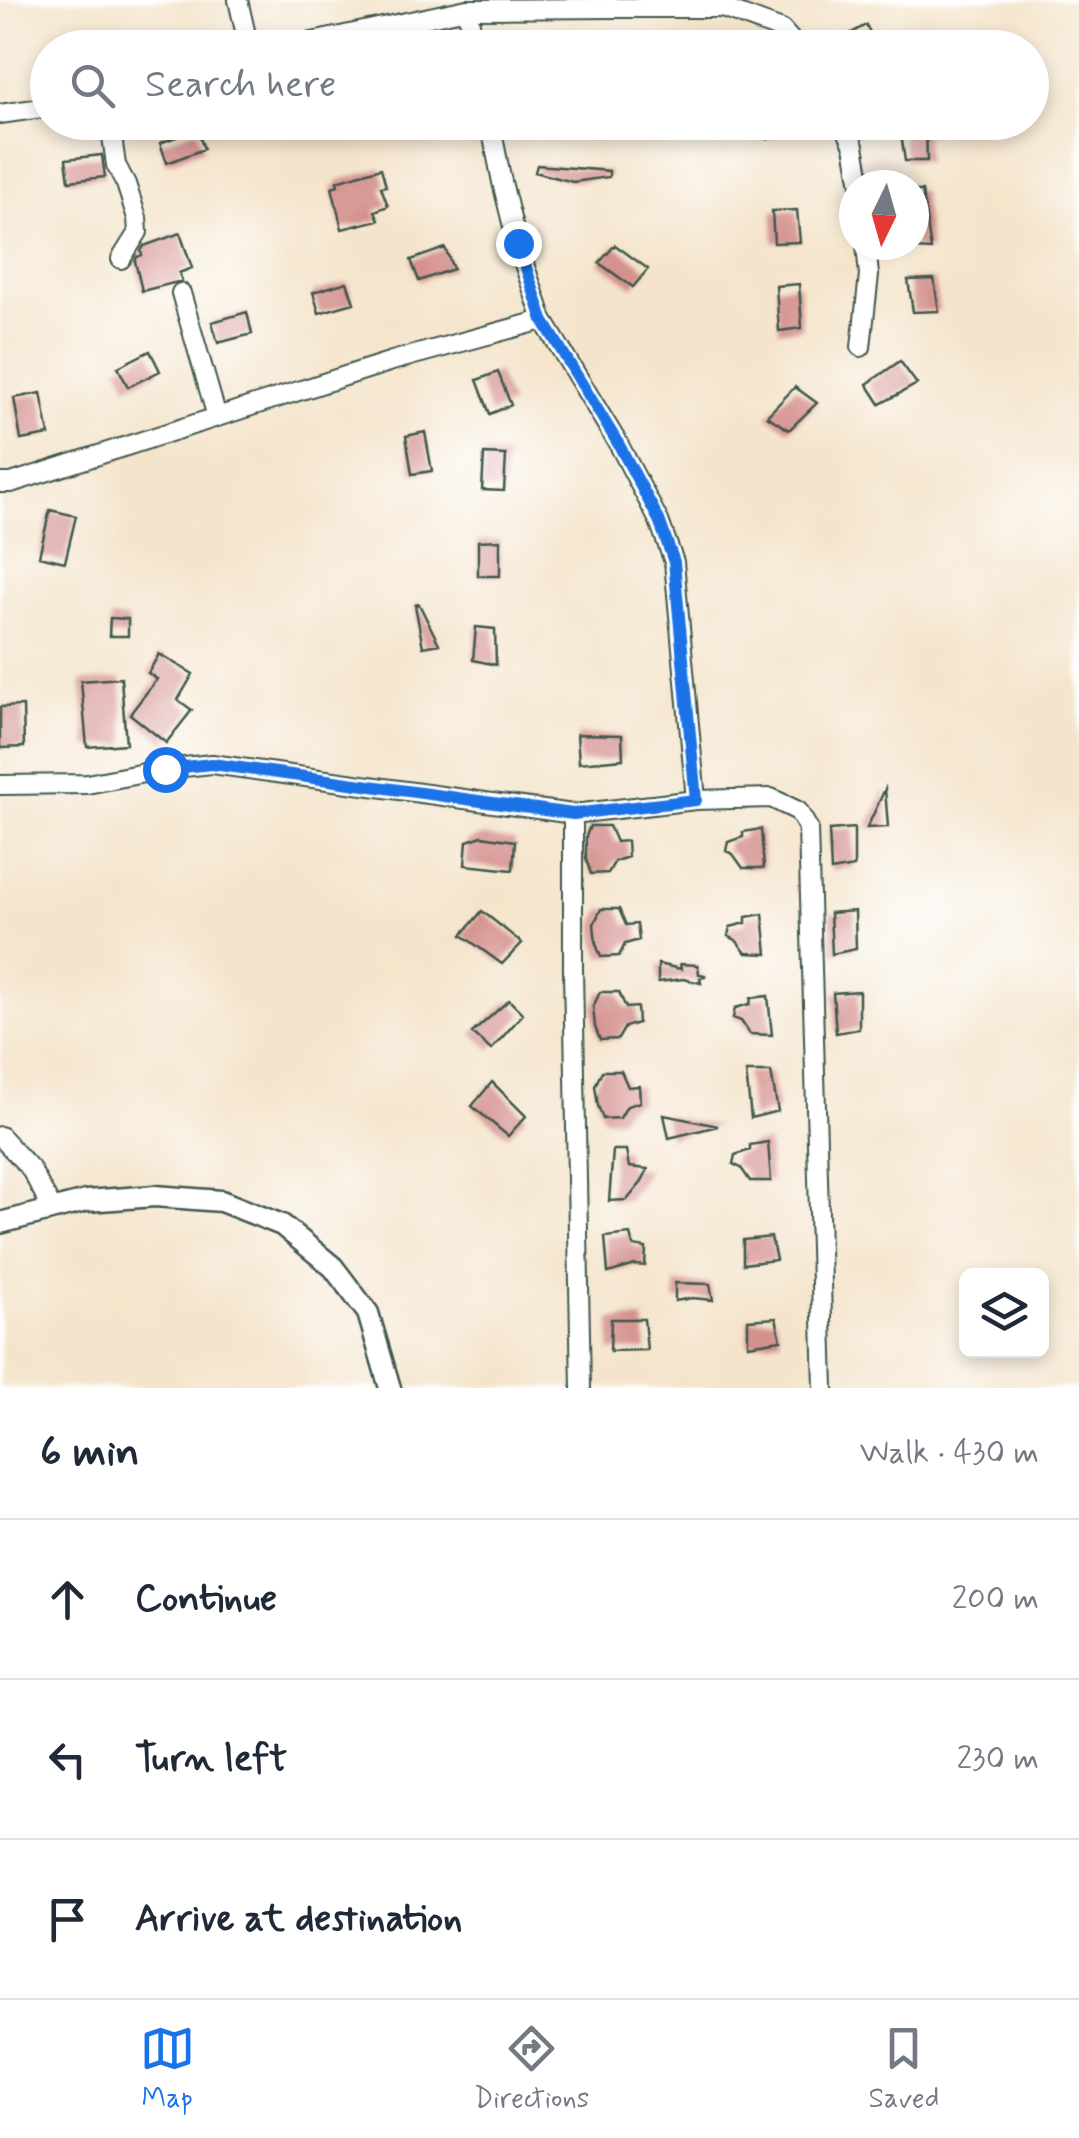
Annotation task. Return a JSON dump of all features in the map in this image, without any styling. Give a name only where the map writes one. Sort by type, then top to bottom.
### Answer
[{"type":"street","points":[[238,0],[244,30]]},
{"type":"street","points":[[371,30],[468,10],[722,8],[782,30]]},
{"type":"street","points":[[468,10],[472,30]]},
{"type":"street","points":[[0,114],[30,110]]},
{"type":"street","points":[[113,140],[116,165],[137,218],[138,232],[122,259]]},
{"type":"street","points":[[494,140],[518,243],[543,320],[619,445],[659,520],[674,562],[696,800]]},
{"type":"street","points":[[851,140],[858,170]]},
{"type":"street","points":[[861,347],[868,260]]},
{"type":"street","points":[[181,293],[217,417]]},
{"type":"street","points":[[0,483],[11,483],[392,361],[543,320]]},
{"type":"street","points":[[0,785],[87,784],[212,764],[573,814],[696,800],[771,798],[798,811],[808,828],[824,1388]]},
{"type":"street","points":[[573,814],[581,1388]]},
{"type":"street","points":[[0,1136],[30,1168],[52,1208]]},
{"type":"street","points":[[0,1222],[86,1201],[155,1196],[221,1201],[282,1225],[334,1266],[368,1314],[390,1388]]},
{"type":"building","points":[[201,140],[204,149],[167,163],[160,143]]},
{"type":"building","points":[[902,140],[926,140],[927,161],[905,161]]},
{"type":"building","points":[[102,155],[105,177],[69,181],[66,159]]},
{"type":"building","points":[[537,165],[609,171],[609,177],[573,182],[535,172]]},
{"type":"building","points":[[381,168],[386,186],[381,187],[388,206],[375,211],[379,220],[342,229],[332,187],[338,185],[337,181]]},
{"type":"building","points":[[797,210],[800,242],[774,243],[772,211]]},
{"type":"building","points":[[180,233],[192,268],[179,273],[182,281],[142,291],[135,261],[144,246]]},
{"type":"building","points":[[615,245],[648,269],[633,287],[599,263]]},
{"type":"building","points":[[445,248],[453,269],[419,281],[411,260]]},
{"type":"building","points":[[934,279],[939,311],[913,312],[908,280]]},
{"type":"building","points":[[347,282],[354,303],[319,313],[313,292]]},
{"type":"building","points":[[799,284],[802,328],[779,331],[776,286]]},
{"type":"building","points":[[247,312],[252,334],[218,343],[212,322]]},
{"type":"building","points":[[150,351],[160,371],[128,387],[118,367]]},
{"type":"building","points":[[900,361],[917,384],[880,404],[867,384]]},
{"type":"building","points":[[498,372],[511,405],[490,414],[477,380]]},
{"type":"building","points":[[795,387],[817,403],[789,430],[767,416]]},
{"type":"building","points":[[41,393],[49,435],[21,440],[14,398]]},
{"type":"building","points":[[425,432],[432,471],[412,474],[406,436]]},
{"type":"building","points":[[484,454],[506,455],[504,491],[482,490]]},
{"type":"building","points":[[50,510],[76,516],[65,562],[39,556]]},
{"type":"building","points":[[500,540],[500,576],[478,576],[478,541]]},
{"type":"building","points":[[419,604],[439,644],[423,647],[415,605]]},
{"type":"building","points":[[110,618],[128,619],[128,636],[109,636]]},
{"type":"building","points":[[476,627],[495,629],[496,665],[473,660]]},
{"type":"building","points":[[159,654],[193,674],[178,700],[192,710],[166,743],[130,714],[157,679],[148,673]]},
{"type":"building","points":[[121,678],[126,744],[87,747],[81,681]]},
{"type":"building","points":[[23,706],[24,747],[0,748],[0,707]]},
{"type":"building","points":[[577,734],[622,735],[623,759],[579,763]]},
{"type":"building","points":[[885,789],[888,827],[867,828]]},
{"type":"building","points":[[590,826],[609,826],[616,842],[627,841],[628,857],[615,861],[608,873],[591,874],[586,859]]},
{"type":"building","points":[[854,828],[854,867],[831,871],[829,830]]},
{"type":"building","points":[[761,829],[764,868],[743,868],[726,851],[728,842],[743,837],[743,832]]},
{"type":"building","points":[[482,836],[515,841],[513,870],[465,865],[467,841]]},
{"type":"building","points":[[601,909],[619,909],[626,925],[637,924],[639,940],[625,944],[619,956],[601,957],[596,944],[594,924]]},
{"type":"building","points":[[482,911],[522,943],[502,964],[462,935]]},
{"type":"building","points":[[855,911],[856,949],[832,954],[830,913]]},
{"type":"building","points":[[763,914],[767,954],[746,953],[728,936],[730,927],[746,923],[746,917]]},
{"type":"building","points":[[658,964],[681,969],[680,964],[698,965],[699,974],[705,977],[700,978],[701,983],[683,979],[658,982]]},
{"type":"building","points":[[859,991],[859,1029],[836,1033],[833,993]]},
{"type":"building","points":[[600,992],[619,992],[626,1008],[637,1007],[638,1023],[625,1027],[618,1039],[600,1040],[595,1027],[593,1007]]},
{"type":"building","points":[[768,996],[772,1035],[750,1034],[741,1021],[733,1018],[735,1008],[750,1004],[751,998]]},
{"type":"building","points":[[509,1000],[523,1014],[491,1050],[472,1033]]},
{"type":"building","points":[[602,1071],[621,1071],[628,1087],[639,1086],[640,1102],[627,1106],[620,1118],[603,1119],[598,1106],[595,1086]]},
{"type":"building","points":[[746,1072],[771,1072],[778,1111],[751,1118]]},
{"type":"building","points":[[492,1082],[526,1116],[508,1136],[472,1106]]},
{"type":"building","points":[[664,1115],[718,1126],[669,1138]]},
{"type":"building","points":[[768,1142],[771,1181],[750,1181],[733,1164],[735,1155],[750,1150],[750,1145]]},
{"type":"building","points":[[613,1150],[626,1150],[629,1167],[648,1169],[627,1200],[609,1201]]},
{"type":"building","points":[[630,1234],[633,1246],[646,1248],[645,1266],[608,1273],[605,1237]]},
{"type":"building","points":[[771,1237],[776,1260],[743,1264],[743,1240]]},
{"type":"building","points":[[675,1283],[710,1284],[713,1300],[675,1301]]},
{"type":"building","points":[[776,1318],[781,1340],[748,1345],[748,1320]]},
{"type":"building","points":[[611,1319],[644,1319],[647,1350],[610,1351]]},
{"type":"route","points":[[165,769],[212,764],[573,814],[696,800],[674,562],[659,520],[619,445],[543,320],[518,243]]}]
